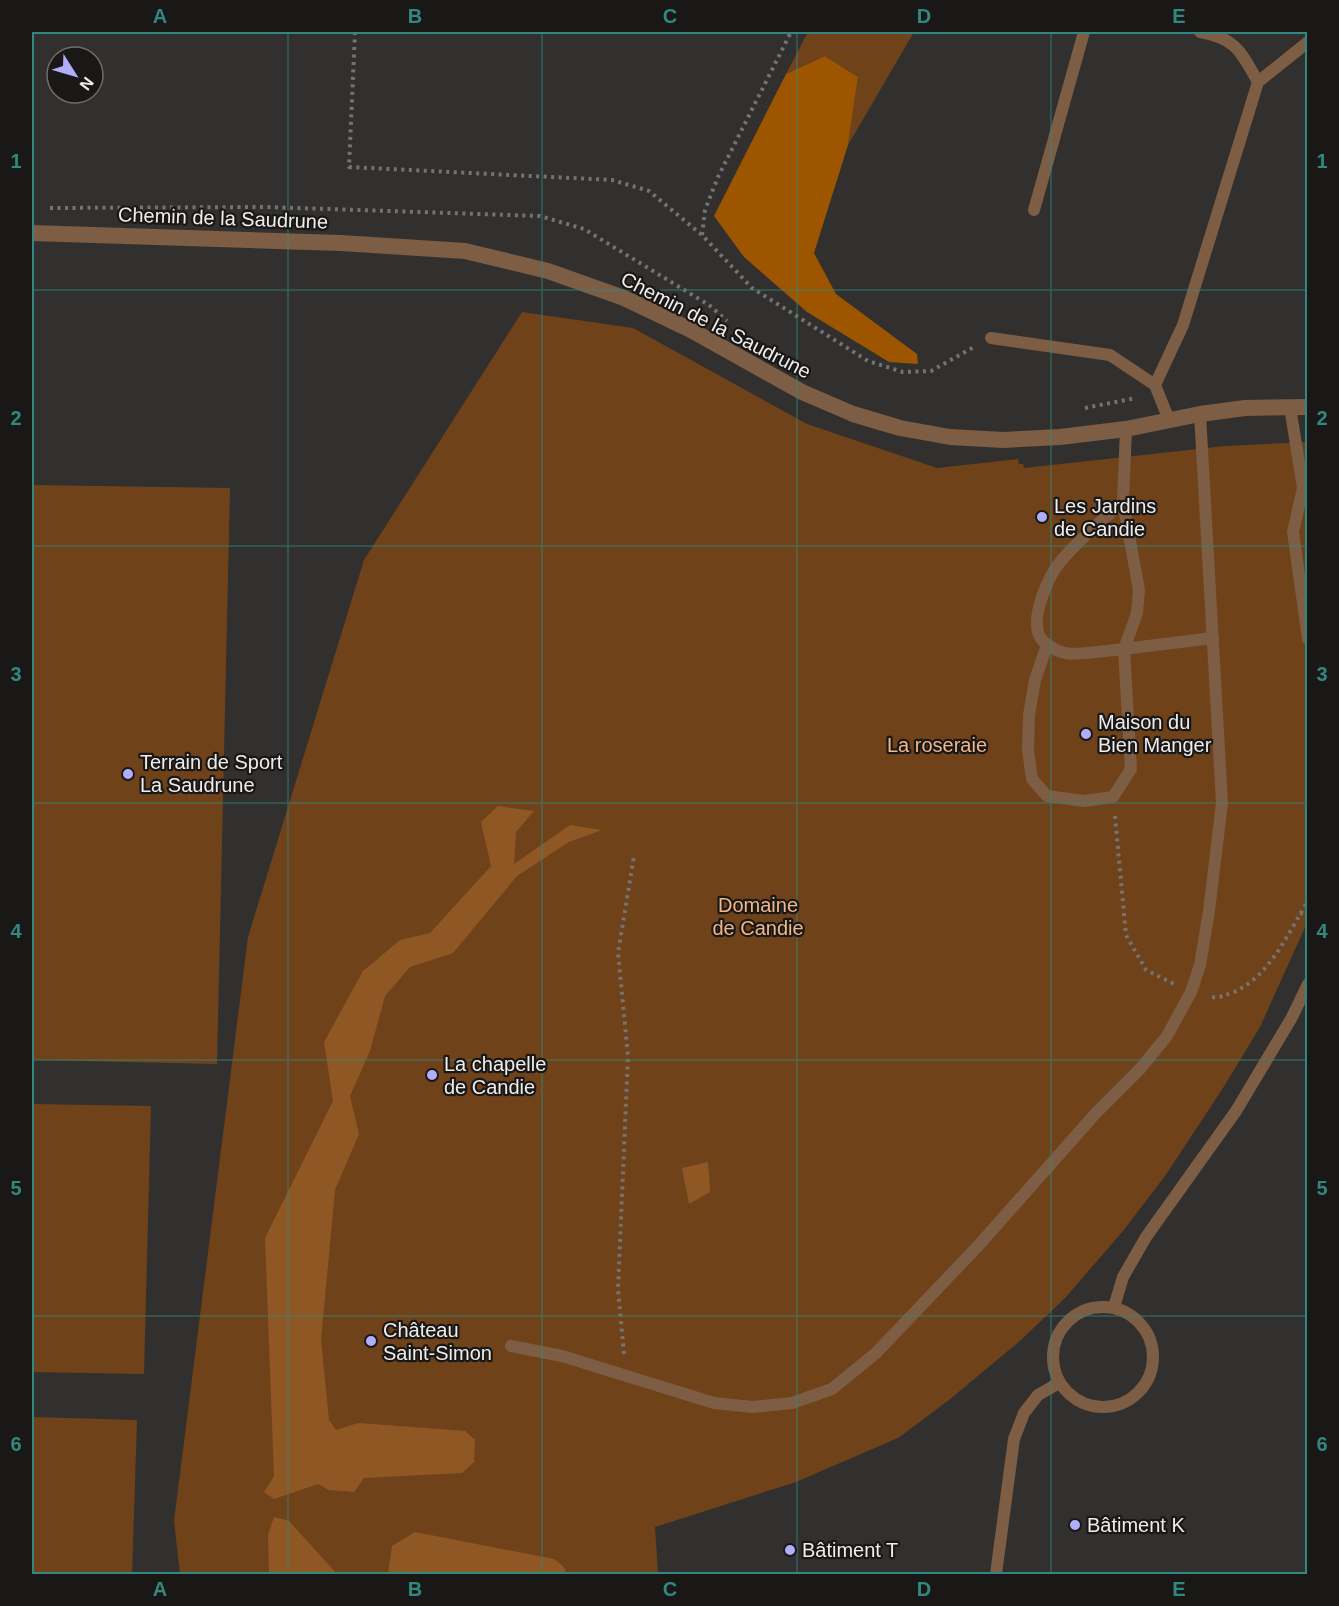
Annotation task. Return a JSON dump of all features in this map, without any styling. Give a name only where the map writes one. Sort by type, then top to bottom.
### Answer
[{"type":"street","name":"Chemin de la Saudrune","points":[[32,233],[341,243],[465,251],[548,271],[624,298],[691,330],[802,393],[853,414],[900,428],[950,437],[1003,440],[1060,437],[1126,429],[1200,414],[1245,408],[1308,407]]},
{"type":"lane","points":[[1034,210],[1084,32]]},
{"type":"lane","points":[[1200,32],[1218,35],[1240,50],[1258,82]]},
{"type":"lane","points":[[1157,390],[1182,326],[1258,82],[1308,42]]},
{"type":"lane","points":[[991,338],[1110,355],[1157,390],[1169,420]]},
{"type":"lane","points":[[1290,407],[1305,489],[1293,532],[1308,639]]},
{"type":"lane","points":[[511,1346],[562,1356],[714,1403],[753,1407],[792,1403],[832,1389],[876,1353],[978,1245],[1096,1113],[1140,1069],[1167,1036],[1191,992],[1200,965],[1222,803],[1200,414]]},
{"type":"lane","points":[[1047,645],[1035,680],[1029,715],[1028,750],[1032,779],[1047,796],[1084,801],[1113,797],[1131,769],[1124,648],[1137,613],[1139,590],[1123,502],[1126,429]]},
{"type":"lane","points":[[1123,502],[1082,539],[1058,565],[1043,595],[1037,619],[1039,636],[1047,645],[1066,654],[1213,638]]},
{"type":"lane","points":[[1114,1307],[1123,1277],[1146,1237],[1236,1111],[1291,1019],[1308,984]]},
{"type":"lane","points":[[1094,1306],[1114,1307],[1136,1317],[1151,1337],[1154,1363],[1145,1386],[1126,1403],[1106,1408],[1080,1403],[1059,1383],[1052,1363],[1056,1337],[1073,1315],[1094,1306]]},
{"type":"lane","points":[[996,1575],[1014,1439],[1024,1413],[1038,1395],[1059,1383]]},
{"type":"path","points":[[355,32],[349,167],[612,180],[649,191],[702,235],[752,288],[868,361],[903,372],[931,371],[991,338]]},
{"type":"path","points":[[702,235],[705,210],[718,177],[791,32]]},
{"type":"path","points":[[1083,408],[1157,390]]},
{"type":"path","points":[[629,1376],[624,1353],[618,1289],[628,1056],[618,953],[634,856]]},
{"type":"path","points":[[1300,913],[1308,915]]},
{"type":"green space","points":[[808,32],[914,32],[848,145],[858,77],[825,56],[786,74]]},
{"type":"green space","name":"Domaine de Candie","points":[[522,312],[633,328],[807,424],[937,468],[1018,459],[1019,464],[1023,464],[1024,468],[1225,446],[1307,442],[1307,923],[1260,1027],[1165,1176],[1123,1231],[1066,1297],[1021,1340],[949,1400],[898,1438],[796,1482],[655,1527],[658,1574],[180,1574],[174,1521],[248,937],[364,560]]},
{"type":"green space","name":"Terrain de Sport La Saudrune","points":[[32,485],[230,488],[217,1064],[32,1060]]},
{"type":"green space","points":[[32,1104],[151,1106],[144,1374],[32,1372]]},
{"type":"green space","points":[[32,1417],[137,1420],[132,1574],[32,1574]]},
{"type":"shaded area","points":[[825,56],[858,77],[848,145],[814,253],[836,294],[917,354],[918,364],[889,362],[807,312],[744,257],[714,216],[786,74]]},
{"type":"shaded area","points":[[498,806],[534,811],[516,832],[514,864],[570,825],[602,830],[569,842],[517,876],[453,953],[410,967],[385,996],[370,1051],[350,1096],[359,1134],[335,1190],[321,1340],[329,1420],[336,1430],[358,1423],[465,1431],[475,1440],[474,1462],[462,1473],[364,1478],[354,1492],[329,1490],[318,1484],[274,1499],[264,1492],[274,1476],[265,1238],[333,1101],[324,1042],[363,971],[400,940],[430,933],[491,866],[481,822]]},
{"type":"shaded area","points":[[708,1162],[710,1192],[689,1204],[682,1168]]},
{"type":"shaded area","points":[[274,1517],[289,1521],[337,1574],[269,1574],[268,1535]]},
{"type":"shaded area","points":[[415,1532],[554,1559],[563,1566],[567,1574],[388,1574],[392,1546]]},
{"type":"place","name":"Les Jardins de Candie","points":[[1042,517]]},
{"type":"place","name":"Maison du Bien Manger","points":[[1086,734]]},
{"type":"place","name":"Terrain de Sport La Saudrune","points":[[128,774]]},
{"type":"place","name":"La chapelle de Candie","points":[[432,1075]]},
{"type":"place","name":"Château Saint-Simon","points":[[371,1341]]},
{"type":"place","name":"Bâtiment K","points":[[1075,1525]]},
{"type":"place","name":"Bâtiment T","points":[[790,1550]]},
{"type":"park label","name":"La roseraie","points":[[937,745]]}]
